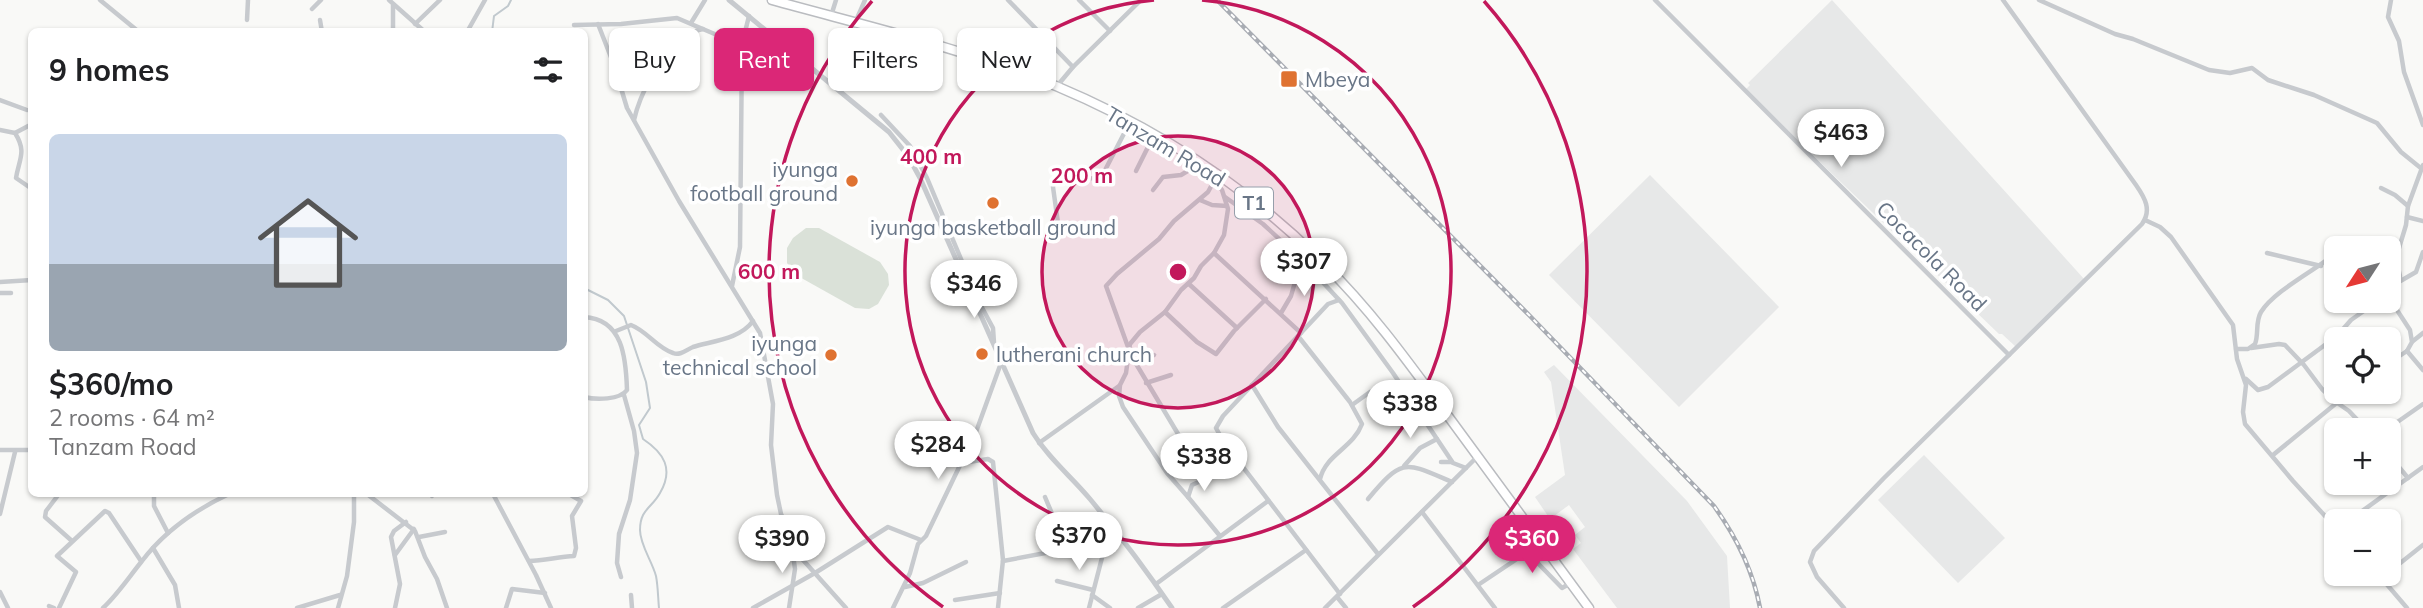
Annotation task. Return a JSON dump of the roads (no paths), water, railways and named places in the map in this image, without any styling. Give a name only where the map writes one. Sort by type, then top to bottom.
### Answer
[{"type":"highway","name":"Tanzam Road","points":[[772,0],[957,52]]},
{"type":"highway","name":"Tanzam Road","points":[[1056,86],[1154,135],[1272,216],[1338,277],[1392,340],[1589,608]]},
{"type":"street","points":[[100,0],[134,28]]},
{"type":"street","points":[[247,20],[248,0]]},
{"type":"street","points":[[312,9],[321,0]]},
{"type":"street","points":[[415,24],[440,0]]},
{"type":"street","points":[[469,28],[485,0]]},
{"type":"street","points":[[691,23],[705,0]]},
{"type":"street","points":[[729,0],[894,138],[911,160],[1039,443],[1114,528],[1172,608]]},
{"type":"street","points":[[830,16],[836,0]]},
{"type":"street","points":[[841,92],[855,23],[865,0]]},
{"type":"street","points":[[1008,0],[1073,67]]},
{"type":"street","points":[[1079,0],[1110,31]]},
{"type":"street","points":[[1056,86],[1141,0]]},
{"type":"street","name":"Cocacola Road","points":[[1655,0],[2008,355]]},
{"type":"street","points":[[1844,608],[1813,571],[1810,562],[1814,551],[1884,478],[2145,220],[2148,208],[2142,193],[2003,0]]},
{"type":"street","points":[[2039,0],[2115,34],[2209,70],[2230,73],[2252,68],[2268,80],[2319,96],[2377,123],[2401,152],[2423,167],[2408,206],[2401,241]]},
{"type":"street","points":[[2391,0],[2388,17],[2399,41],[2404,72],[2423,125]]},
{"type":"street","points":[[391,2],[420,28]]},
{"type":"street","points":[[391,2],[393,28]]},
{"type":"street","points":[[746,28],[749,16]]},
{"type":"street","points":[[574,25],[671,17],[714,34]]},
{"type":"street","points":[[320,20],[321,28]]},
{"type":"street","points":[[598,24],[625,104],[679,201],[763,341],[773,404],[772,445],[777,495],[793,548],[794,585],[789,608]]},
{"type":"street","points":[[634,121],[643,90],[675,43],[687,34],[704,29]]},
{"type":"street","points":[[732,288],[740,247],[742,91]]},
{"type":"street","points":[[0,100],[27,110]]},
{"type":"street","points":[[881,115],[910,146],[927,178],[979,302],[995,332],[993,343]]},
{"type":"street","points":[[1058,223],[1053,187],[1055,178],[1065,174],[1089,180],[1102,176],[1130,122]]},
{"type":"street","points":[[0,130],[15,133],[28,126]]},
{"type":"street","points":[[15,133],[23,160],[16,178],[28,186]]},
{"type":"street","points":[[1136,171],[1154,135]]},
{"type":"street","points":[[1153,190],[1161,178],[1181,175],[1191,169],[1215,179],[1224,197],[1228,214],[1224,235],[1214,253],[1165,312],[1140,332],[1128,350],[1126,373],[1120,385],[1119,396],[1123,407],[1167,473],[1220,536]]},
{"type":"street","points":[[1205,479],[1128,350],[1107,286],[1117,274],[1159,239],[1174,221],[1200,200],[1215,179]]},
{"type":"street","points":[[2381,188],[2408,206]]},
{"type":"street","points":[[1224,197],[1263,224],[1339,300],[1393,373],[1453,463]]},
{"type":"street","points":[[1200,200],[1212,205],[1227,206]]},
{"type":"street","points":[[2407,217],[2423,221]]},
{"type":"street","points":[[2145,220],[2160,227],[2171,237],[2225,312],[2235,331],[2238,364],[2246,391],[2244,421],[2324,515]]},
{"type":"street","points":[[2401,281],[2416,272],[2423,252]]},
{"type":"street","points":[[1214,253],[1281,313],[1360,418],[1360,428],[1352,441],[1326,462],[1320,480]]},
{"type":"street","points":[[2267,253],[2321,266]]},
{"type":"street","points":[[2251,348],[2256,342],[2259,318],[2264,308],[2295,281],[2324,263]]},
{"type":"street","points":[[1281,313],[1291,296],[1295,282],[1311,270]]},
{"type":"street","points":[[0,282],[28,280]]},
{"type":"street","points":[[1189,284],[1237,328]]},
{"type":"street","points":[[0,293],[11,293]]},
{"type":"street","points":[[1331,293],[1328,304],[1217,425],[1219,435],[1346,608]]},
{"type":"street","points":[[1165,312],[1214,354],[1266,299]]},
{"type":"street","points":[[1328,304],[1339,300]]},
{"type":"street","points":[[2243,376],[2261,390],[2337,336],[2361,313]]},
{"type":"street","points":[[2400,313],[2410,330],[2412,342]]},
{"type":"street","points":[[588,318],[619,329]]},
{"type":"street","points":[[619,329],[628,324],[642,330],[676,354],[720,341],[747,328],[753,321]]},
{"type":"street","points":[[619,329],[626,367],[627,390],[624,395],[634,431],[636,453],[630,500],[619,534],[617,563],[621,578]]},
{"type":"street","points":[[2401,355],[2423,333]]},
{"type":"street","points":[[2236,349],[2281,344],[2301,362],[2324,390]]},
{"type":"street","points":[[2407,351],[2423,370]]},
{"type":"street","points":[[1134,361],[1154,355]]},
{"type":"street","points":[[893,608],[904,587],[921,540],[926,536],[981,419],[1002,362]]},
{"type":"street","points":[[1146,383],[1171,375]]},
{"type":"street","points":[[1039,443],[1120,385]]},
{"type":"street","points":[[1252,385],[1278,427],[1378,554]]},
{"type":"street","points":[[1352,405],[1370,392]]},
{"type":"street","points":[[588,398],[598,399],[624,395]]},
{"type":"street","points":[[2273,455],[2334,404]]},
{"type":"street","points":[[2339,404],[2356,418]]},
{"type":"street","points":[[2401,419],[2423,404]]},
{"type":"street","points":[[1368,499],[1420,448],[1437,439]]},
{"type":"street","points":[[0,450],[15,452],[28,450]]},
{"type":"street","points":[[0,514],[15,452]]},
{"type":"street","points":[[1325,608],[1478,456]]},
{"type":"street","points":[[1188,497],[1192,485],[1236,458]]},
{"type":"street","points":[[961,463],[988,459],[992,461],[1003,561],[998,608]]},
{"type":"street","points":[[1441,462],[1466,468]]},
{"type":"street","points":[[1404,466],[1415,466],[1452,482]]},
{"type":"street","points":[[2365,509],[2423,467]]},
{"type":"street","points":[[2401,470],[2408,478]]},
{"type":"street","points":[[57,497],[46,511],[45,517],[72,541]]},
{"type":"street","points":[[154,497],[154,506],[169,533]]},
{"type":"street","points":[[103,608],[119,592],[141,561],[169,533],[211,502],[222,497]]},
{"type":"street","points":[[338,608],[347,576],[354,522],[354,497]]},
{"type":"street","points":[[371,497],[414,529],[447,608]]},
{"type":"street","points":[[495,497],[551,608]]},
{"type":"street","points":[[529,561],[574,556],[576,548],[572,516],[581,501],[574,497]]},
{"type":"street","points":[[1045,497],[1062,551]]},
{"type":"street","points":[[1156,584],[1268,501]]},
{"type":"street","points":[[54,607],[76,572],[57,556],[107,511],[141,561]]},
{"type":"street","points":[[1422,512],[1495,608]]},
{"type":"street","points":[[395,608],[401,584],[391,534],[406,522]]},
{"type":"street","points":[[753,608],[888,527],[921,540]]},
{"type":"street","points":[[1089,608],[1104,550],[1114,528]]},
{"type":"street","points":[[395,555],[414,529]]},
{"type":"street","points":[[419,537],[445,532]]},
{"type":"street","points":[[2401,562],[2423,545]]},
{"type":"street","points":[[153,548],[175,585],[179,608]]},
{"type":"street","points":[[793,548],[846,608]]},
{"type":"street","points":[[1003,561],[1062,551],[1104,550]]},
{"type":"street","points":[[1223,608],[1306,550]]},
{"type":"street","points":[[1478,585],[1527,552],[1562,588],[1571,583]]},
{"type":"street","points":[[904,587],[923,583],[966,562]]},
{"type":"street","points":[[1057,581],[1093,593],[1110,608]]},
{"type":"street","points":[[2392,586],[2407,608]]},
{"type":"street","points":[[506,608],[512,589],[545,593]]},
{"type":"street","points":[[0,592],[8,608]]},
{"type":"street","points":[[955,600],[1000,593]]},
{"type":"street","points":[[1138,608],[1162,594]]},
{"type":"street","points":[[297,608],[340,595]]},
{"type":"street","points":[[631,595],[632,608]]},
{"type":"waterway","points":[[492,28],[494,16],[508,6],[511,0]]},
{"type":"waterway","points":[[588,290],[608,300],[624,316],[646,382],[650,408],[639,425],[643,439],[665,462],[664,484],[657,498],[644,513],[640,530],[656,576],[659,608]]},
{"type":"railway","points":[[1217,0],[1714,506],[1743,555],[1760,608]]},
{"type":"place","name":"Mbeya","points":[[1289,79]]},
{"type":"place","name":"iyunga football ground","points":[[852,181]]},
{"type":"place","name":"iyunga basketball ground","points":[[993,203]]},
{"type":"place","name":"lutherani church","points":[[982,354]]},
{"type":"place","name":"iyunga technical school","points":[[831,355]]}]
